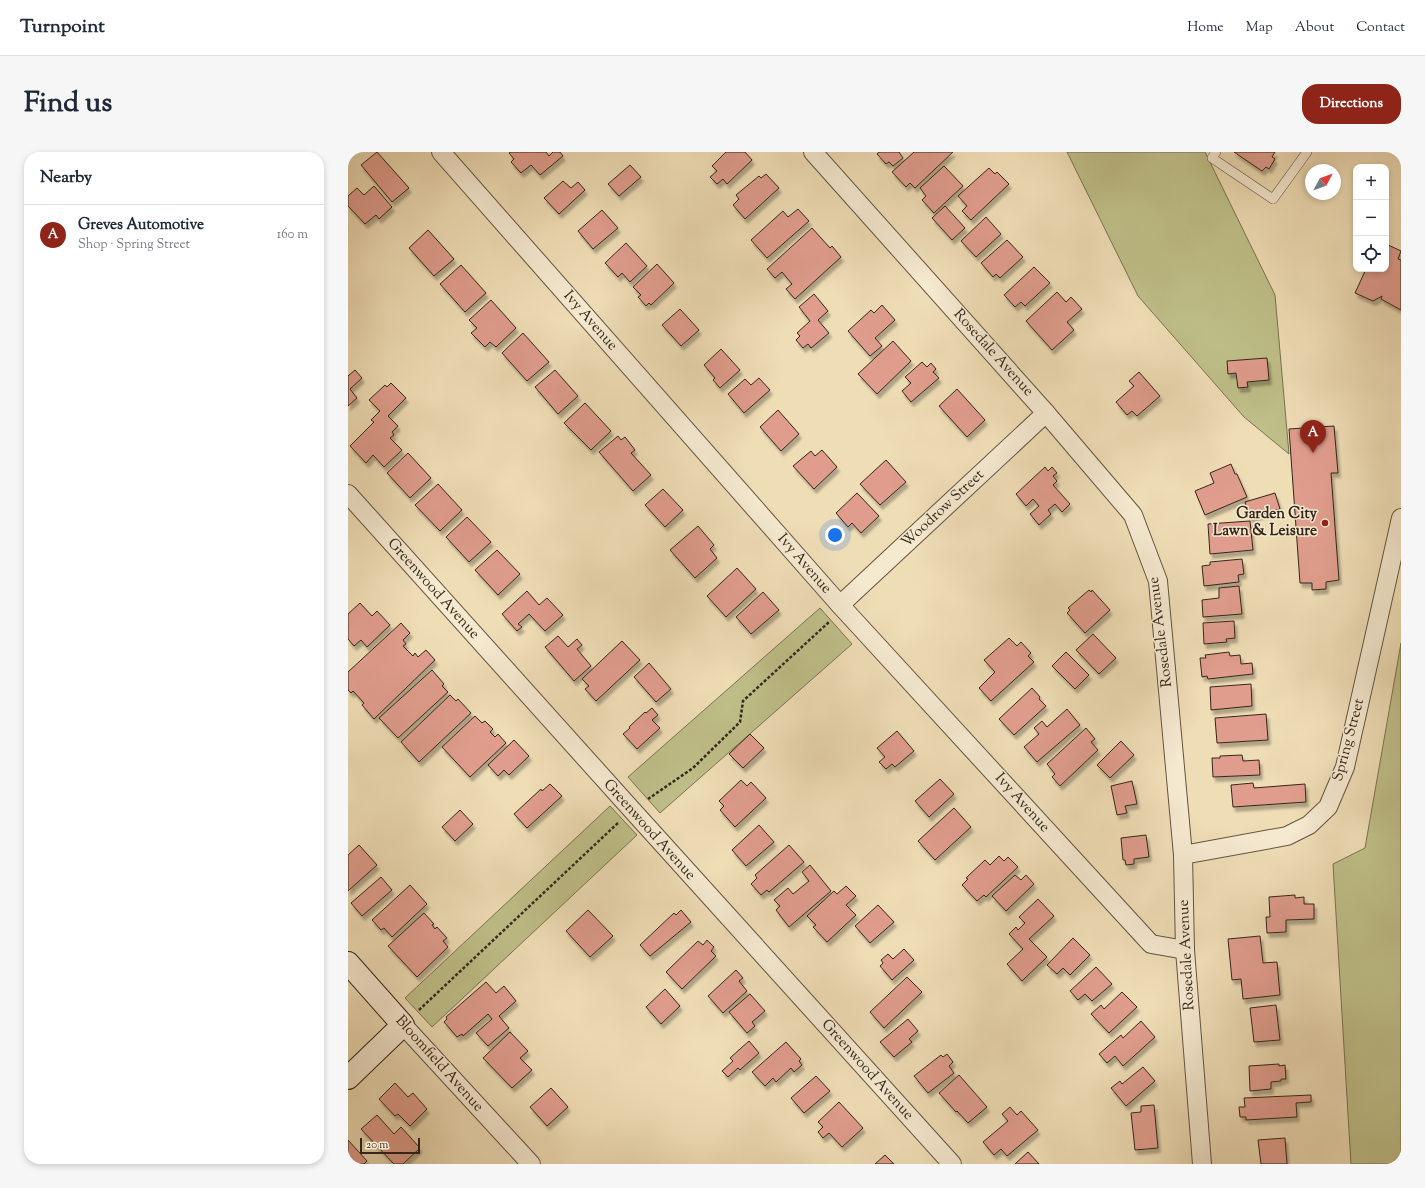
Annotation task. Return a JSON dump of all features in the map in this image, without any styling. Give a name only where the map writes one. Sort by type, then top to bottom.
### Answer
[{"type":"street","name":"Ivy Avenue","points":[[441,152],[840,604],[1151,944],[1185,950]]},
{"type":"street","name":"Rosedale Avenue","points":[[813,152],[1046,413],[1133,515],[1158,581],[1182,855],[1185,950],[1202,1164]]},
{"type":"street","name":"Woodrow Street","points":[[840,604],[1046,413]]},
{"type":"street","name":"Greenwood Avenue","points":[[348,494],[952,1164]]},
{"type":"street","name":"Spring Street","points":[[1182,855],[1287,836],[1309,825],[1328,807],[1345,767],[1401,518]]},
{"type":"street","name":"Bloomfield Avenue","points":[[348,963],[530,1164]]},
{"type":"street","points":[[348,1078],[403,1025]]},
{"type":"lane","points":[[1216,152],[1212,158],[1273,199],[1307,152]]},
{"type":"green space","points":[[1067,152],[1205,152],[1275,295],[1289,454],[1244,417],[1138,296]]},
{"type":"green space","points":[[820,608],[852,644],[660,813],[628,777]]},
{"type":"green space","points":[[1401,643],[1401,1164],[1351,1164],[1333,864],[1365,848]]},
{"type":"green space","points":[[610,806],[637,835],[432,1027],[405,998]]},
{"type":"building","points":[[377,152],[409,188],[392,202],[361,165]]},
{"type":"building","points":[[546,152],[549,156],[553,152],[560,152],[563,156],[540,175],[531,165],[521,173],[511,162],[514,159],[509,153]]},
{"type":"building","points":[[726,152],[745,152],[752,160],[727,184],[723,179],[717,184],[710,177],[717,171],[712,166]]},
{"type":"building","points":[[879,152],[899,152],[903,158],[893,166],[889,162],[886,164],[877,154]]},
{"type":"building","points":[[914,152],[953,152],[915,188],[910,183],[906,187],[892,172]]},
{"type":"building","points":[[1234,152],[1275,152],[1272,157],[1275,159],[1269,169],[1266,167],[1262,171]]},
{"type":"building","points":[[630,165],[641,177],[619,196],[608,184]]},
{"type":"building","points":[[944,166],[963,186],[934,213],[922,200],[926,196],[920,188]]},
{"type":"building","points":[[989,168],[995,174],[997,172],[1009,184],[971,220],[962,211],[967,206],[958,196]]},
{"type":"building","points":[[766,174],[779,188],[745,219],[733,205],[739,199],[736,195],[759,176],[761,178]]},
{"type":"building","points":[[563,181],[571,188],[578,182],[585,190],[559,214],[544,198]]},
{"type":"building","points":[[374,186],[392,207],[379,219],[376,215],[365,224],[348,206],[348,196],[357,188],[364,195]]},
{"type":"building","points":[[945,206],[965,228],[952,240],[932,218]]},
{"type":"building","points":[[798,209],[809,221],[767,258],[751,240],[783,211],[788,217]]},
{"type":"building","points":[[602,210],[618,228],[593,249],[578,231]]},
{"type":"building","points":[[986,217],[1001,234],[976,257],[961,241]]},
{"type":"building","points":[[812,228],[830,248],[832,246],[841,257],[795,299],[786,289],[792,284],[782,272],[775,278],[767,269]]},
{"type":"building","points":[[428,230],[454,259],[434,276],[409,248]]},
{"type":"building","points":[[1007,240],[1023,257],[1000,278],[996,274],[993,277],[981,263]]},
{"type":"building","points":[[626,243],[647,266],[630,282],[622,273],[618,277],[605,263]]},
{"type":"building","points":[[1389,245],[1401,251],[1398,259],[1401,260],[1401,310],[1381,299],[1382,296],[1373,301],[1355,293],[1365,272],[1389,272]]},
{"type":"building","points":[[657,264],[674,283],[651,305],[649,303],[646,306],[638,297],[641,295],[633,287]]},
{"type":"building","points":[[461,265],[486,293],[465,312],[440,284]]},
{"type":"building","points":[[1034,267],[1050,283],[1025,306],[1021,302],[1015,307],[1004,295]]},
{"type":"building","points":[[1057,292],[1066,302],[1071,297],[1082,309],[1067,322],[1074,330],[1052,350],[1026,321]]},
{"type":"building","points":[[814,294],[828,311],[818,320],[829,333],[811,348],[808,344],[803,348],[796,340],[800,336],[797,333],[810,321],[799,307]]},
{"type":"building","points":[[491,300],[516,328],[496,347],[490,342],[485,347],[471,333],[477,328],[469,320]]},
{"type":"building","points":[[882,305],[895,320],[875,338],[882,346],[870,356],[848,331],[871,310],[874,313]]},
{"type":"building","points":[[680,309],[699,330],[681,346],[662,325]]},
{"type":"building","points":[[523,333],[549,362],[527,381],[502,353]]},
{"type":"building","points":[[893,341],[911,361],[877,394],[858,374]]},
{"type":"building","points":[[721,349],[740,370],[720,388],[713,380],[715,378],[704,365]]},
{"type":"building","points":[[1267,358],[1269,380],[1247,382],[1248,387],[1238,388],[1236,373],[1228,374],[1227,361]]},
{"type":"building","points":[[922,362],[927,367],[931,363],[936,369],[933,372],[939,378],[911,402],[902,391],[911,383],[905,377]]},
{"type":"building","points":[[355,370],[362,378],[350,389],[357,398],[348,406],[348,376]]},
{"type":"building","points":[[555,370],[578,396],[558,414],[535,387]]},
{"type":"building","points":[[1139,372],[1160,396],[1137,416],[1132,411],[1127,415],[1116,402],[1134,386],[1129,381]]},
{"type":"building","points":[[759,378],[770,390],[744,413],[728,394],[745,379],[751,385]]},
{"type":"building","points":[[391,383],[406,398],[388,416],[398,426],[392,432],[394,435],[390,438],[402,450],[384,467],[373,455],[366,463],[350,446],[374,422],[371,420],[380,411],[369,400],[385,385],[387,387]]},
{"type":"building","points":[[957,389],[985,420],[967,437],[939,406]]},
{"type":"building","points":[[585,403],[611,431],[591,450],[564,423]]},
{"type":"building","points":[[778,410],[799,434],[781,451],[760,427]]},
{"type":"building","points":[[1334,426],[1338,473],[1331,473],[1339,580],[1326,582],[1326,589],[1312,590],[1312,583],[1300,583],[1289,429]]},
{"type":"building","points":[[618,436],[621,440],[625,437],[635,450],[631,453],[651,475],[633,491],[599,452]]},
{"type":"building","points":[[822,450],[837,467],[814,489],[793,466],[811,451],[815,456]]},
{"type":"building","points":[[408,453],[431,478],[410,498],[387,473]]},
{"type":"building","points":[[886,460],[906,482],[880,505],[860,484]]},
{"type":"building","points":[[1231,464],[1247,497],[1205,515],[1195,491],[1214,483],[1210,473]]},
{"type":"building","points":[[1045,467],[1048,471],[1052,467],[1057,473],[1053,476],[1057,481],[1053,485],[1070,504],[1062,512],[1055,504],[1048,510],[1051,514],[1039,525],[1030,514],[1039,506],[1033,499],[1026,506],[1016,494]]},
{"type":"building","points":[[438,484],[462,510],[440,531],[415,505]]},
{"type":"building","points":[[663,489],[683,510],[665,527],[645,505]]},
{"type":"building","points":[[857,493],[879,516],[861,533],[852,523],[848,527],[836,513]]},
{"type":"building","points":[[1275,493],[1280,509],[1249,518],[1245,502]]},
{"type":"building","points":[[467,517],[491,542],[469,562],[446,537]]},
{"type":"building","points":[[1250,521],[1253,550],[1210,554],[1208,524]]},
{"type":"building","points":[[698,526],[714,545],[710,549],[717,558],[695,578],[670,550]]},
{"type":"building","points":[[497,550],[520,574],[498,595],[475,570]]},
{"type":"building","points":[[1242,559],[1244,574],[1238,575],[1239,582],[1204,586],[1202,566],[1210,565],[1210,562]]},
{"type":"building","points":[[737,568],[756,589],[726,617],[707,596]]},
{"type":"building","points":[[1239,586],[1242,614],[1203,617],[1202,600],[1219,598],[1219,588]]},
{"type":"building","points":[[1089,590],[1091,592],[1092,590],[1110,610],[1085,633],[1067,613],[1070,610],[1068,608]]},
{"type":"building","points":[[527,591],[539,605],[547,598],[563,615],[545,631],[529,614],[518,624],[522,627],[517,631],[502,614]]},
{"type":"building","points":[[763,592],[779,610],[751,634],[736,617]]},
{"type":"building","points":[[360,603],[372,616],[377,611],[390,625],[367,647],[361,640],[354,646],[348,639],[348,614]]},
{"type":"building","points":[[1234,621],[1235,638],[1226,639],[1227,642],[1204,644],[1203,623]]},
{"type":"building","points":[[401,623],[410,633],[403,640],[406,644],[403,646],[413,656],[415,653],[418,657],[426,650],[435,660],[374,719],[362,705],[364,703],[353,691],[351,693],[348,690],[348,672]]},
{"type":"building","points":[[1093,634],[1116,658],[1099,674],[1076,650]]},
{"type":"building","points":[[558,636],[568,647],[577,639],[582,645],[577,649],[591,666],[574,681],[545,647]]},
{"type":"building","points":[[1009,638],[1017,646],[1021,642],[1031,653],[1028,656],[1034,662],[991,701],[979,688],[995,672],[984,660]]},
{"type":"building","points":[[622,641],[640,660],[596,701],[585,689],[589,686],[582,679]]},
{"type":"building","points":[[1066,652],[1089,675],[1075,689],[1052,666]]},
{"type":"building","points":[[1229,652],[1230,656],[1240,655],[1241,664],[1252,663],[1253,674],[1208,679],[1207,676],[1202,677],[1200,658],[1206,658],[1205,655]]},
{"type":"building","points":[[649,663],[671,689],[656,702],[634,677]]},
{"type":"building","points":[[432,670],[444,684],[442,686],[448,692],[398,738],[379,718]]},
{"type":"building","points":[[1251,684],[1252,706],[1211,710],[1210,687]]},
{"type":"building","points":[[1032,688],[1040,697],[1039,699],[1046,706],[1014,735],[999,719]]},
{"type":"building","points":[[450,695],[456,701],[458,699],[471,713],[419,762],[401,742]]},
{"type":"building","points":[[652,708],[658,715],[652,720],[660,728],[637,749],[623,734],[645,712],[646,713]]},
{"type":"building","points":[[1067,709],[1080,725],[1037,762],[1024,747],[1039,734],[1034,728],[1042,721],[1047,727]]},
{"type":"building","points":[[1266,714],[1268,740],[1217,743],[1215,718]]},
{"type":"building","points":[[475,716],[482,723],[485,721],[493,729],[490,732],[495,737],[498,734],[506,743],[470,777],[442,747]]},
{"type":"building","points":[[1086,728],[1095,739],[1091,742],[1098,750],[1060,786],[1052,777],[1055,774],[1047,764]]},
{"type":"building","points":[[897,731],[914,751],[895,767],[892,764],[886,769],[879,762],[885,757],[877,748]]},
{"type":"building","points":[[750,734],[764,748],[743,768],[729,754]]},
{"type":"building","points":[[514,740],[529,756],[509,775],[504,770],[498,776],[488,765]]},
{"type":"building","points":[[1121,741],[1134,755],[1110,778],[1097,765]]},
{"type":"building","points":[[1242,755],[1243,761],[1259,760],[1260,775],[1213,777],[1212,758]]},
{"type":"building","points":[[940,779],[954,794],[929,817],[915,801]]},
{"type":"building","points":[[741,780],[747,786],[751,782],[766,798],[735,827],[720,810],[724,806],[719,801]]},
{"type":"building","points":[[1132,781],[1137,804],[1125,806],[1127,813],[1117,815],[1111,786]]},
{"type":"building","points":[[1253,783],[1254,788],[1305,784],[1306,802],[1233,807],[1231,785]]},
{"type":"building","points":[[550,784],[562,796],[527,828],[514,814],[541,789],[542,791]]},
{"type":"building","points":[[954,808],[971,827],[935,860],[918,841]]},
{"type":"building","points":[[460,810],[473,824],[455,841],[442,827]]},
{"type":"building","points":[[759,825],[774,842],[746,866],[732,850]]},
{"type":"building","points":[[1146,835],[1149,857],[1134,859],[1134,864],[1126,865],[1125,860],[1123,860],[1121,838]]},
{"type":"building","points":[[359,845],[377,865],[348,891],[348,855]]},
{"type":"building","points":[[789,845],[804,862],[769,892],[767,890],[761,895],[751,884],[757,878],[755,875]]},
{"type":"building","points":[[999,856],[1004,861],[1008,857],[1018,867],[986,897],[984,895],[977,901],[962,885],[968,879],[966,878],[985,860],[990,865]]},
{"type":"building","points":[[810,865],[831,891],[789,927],[776,910],[780,906],[774,900],[788,888],[793,894],[809,881],[802,872]]},
{"type":"building","points":[[1015,875],[1021,880],[1026,875],[1034,884],[1006,911],[992,896]]},
{"type":"building","points":[[381,877],[392,890],[362,916],[351,903]]},
{"type":"building","points":[[410,885],[427,904],[392,937],[384,928],[381,930],[372,920]]},
{"type":"building","points":[[846,886],[856,896],[846,905],[856,915],[827,942],[813,927],[816,925],[807,916],[834,891],[837,894]]},
{"type":"building","points":[[1295,895],[1295,898],[1304,897],[1304,904],[1314,904],[1314,919],[1286,920],[1286,932],[1267,933],[1266,917],[1270,917],[1269,897]]},
{"type":"building","points":[[1038,899],[1054,916],[1029,939],[1047,957],[1022,981],[1007,964],[1023,949],[1009,934],[1016,927],[1018,930],[1025,923],[1019,917]]},
{"type":"building","points":[[878,905],[894,922],[870,943],[855,926]]},
{"type":"building","points":[[588,910],[613,936],[590,957],[566,931]]},
{"type":"building","points":[[681,910],[691,922],[650,956],[640,945],[674,913],[676,915]]},
{"type":"building","points":[[424,913],[434,924],[432,925],[435,929],[437,927],[447,938],[443,941],[448,947],[417,977],[388,946]]},
{"type":"building","points":[[1260,936],[1263,963],[1277,962],[1280,995],[1243,999],[1241,979],[1232,980],[1228,939]]},
{"type":"building","points":[[1073,938],[1090,955],[1070,975],[1063,968],[1057,974],[1047,965]]},
{"type":"building","points":[[707,940],[714,947],[711,951],[716,956],[682,989],[666,972],[698,941],[703,945]]},
{"type":"building","points":[[904,949],[914,960],[892,980],[880,966],[883,963],[881,960],[888,954],[893,959]]},
{"type":"building","points":[[1096,967],[1112,984],[1092,1001],[1085,994],[1078,1000],[1070,991]]},
{"type":"building","points":[[736,970],[743,978],[739,981],[747,991],[723,1013],[708,996]]},
{"type":"building","points":[[907,977],[922,992],[884,1028],[870,1012]]},
{"type":"building","points":[[486,982],[496,993],[504,986],[516,1001],[499,1016],[509,1028],[488,1046],[476,1033],[492,1019],[488,1014],[463,1036],[462,1034],[457,1037],[444,1022],[447,1019],[446,1017]]},
{"type":"building","points":[[665,989],[680,1006],[661,1024],[646,1007]]},
{"type":"building","points":[[1122,992],[1137,1007],[1109,1033],[1091,1014],[1101,1005],[1104,1009]]},
{"type":"building","points":[[750,994],[765,1011],[752,1022],[755,1026],[747,1033],[729,1012]]},
{"type":"building","points":[[1276,1005],[1280,1040],[1254,1042],[1250,1008]]},
{"type":"building","points":[[908,1019],[918,1031],[909,1039],[912,1042],[894,1057],[880,1042]]},
{"type":"building","points":[[1141,1021],[1155,1037],[1123,1066],[1115,1056],[1107,1063],[1099,1054],[1121,1035],[1123,1038]]},
{"type":"building","points":[[510,1032],[528,1051],[520,1058],[532,1070],[512,1088],[483,1058]]},
{"type":"building","points":[[749,1041],[759,1053],[740,1070],[738,1068],[728,1077],[722,1071],[733,1061],[730,1058]]},
{"type":"building","points":[[786,1042],[801,1059],[799,1061],[802,1065],[794,1072],[791,1068],[776,1082],[773,1078],[765,1086],[752,1072]]},
{"type":"building","points":[[947,1054],[953,1062],[949,1066],[954,1073],[928,1093],[914,1076],[941,1055],[943,1057]]},
{"type":"building","points":[[1279,1064],[1279,1066],[1285,1065],[1286,1079],[1271,1082],[1271,1089],[1250,1091],[1249,1066]]},
{"type":"building","points":[[1143,1067],[1155,1081],[1126,1106],[1111,1088],[1120,1081],[1122,1084]]},
{"type":"building","points":[[959,1075],[987,1107],[968,1123],[939,1093]]},
{"type":"building","points":[[816,1076],[830,1091],[804,1113],[791,1098]]},
{"type":"building","points":[[395,1083],[408,1097],[413,1093],[427,1109],[410,1126],[398,1114],[395,1116],[379,1099]]},
{"type":"building","points":[[551,1088],[568,1107],[547,1126],[530,1107]]},
{"type":"building","points":[[1311,1095],[1311,1102],[1296,1103],[1297,1117],[1246,1120],[1246,1117],[1240,1117],[1239,1107],[1245,1107],[1244,1098]]},
{"type":"building","points":[[839,1102],[863,1128],[842,1147],[829,1133],[823,1138],[818,1132],[823,1127],[818,1122]]},
{"type":"building","points":[[1154,1105],[1158,1148],[1135,1150],[1131,1113],[1141,1112],[1141,1106]]},
{"type":"building","points":[[1010,1107],[1017,1115],[1021,1111],[1038,1130],[1007,1156],[1001,1149],[994,1155],[983,1142],[1008,1121],[1002,1114]]},
{"type":"building","points":[[377,1115],[394,1134],[401,1127],[420,1148],[403,1164],[394,1164],[361,1129]]},
{"type":"building","points":[[1285,1138],[1287,1164],[1261,1164],[1258,1140]]},
{"type":"building","points":[[348,1140],[367,1161],[364,1164],[348,1164]]},
{"type":"building","points":[[1028,1152],[1039,1164],[1015,1164]]},
{"type":"building","points":[[885,1155],[894,1164],[875,1164]]},
{"type":"place","name":"Greves Automotive","points":[[1313,453]]},
{"type":"place","name":"Garden City Lawn & Leisure","points":[[1325,523]]}]
